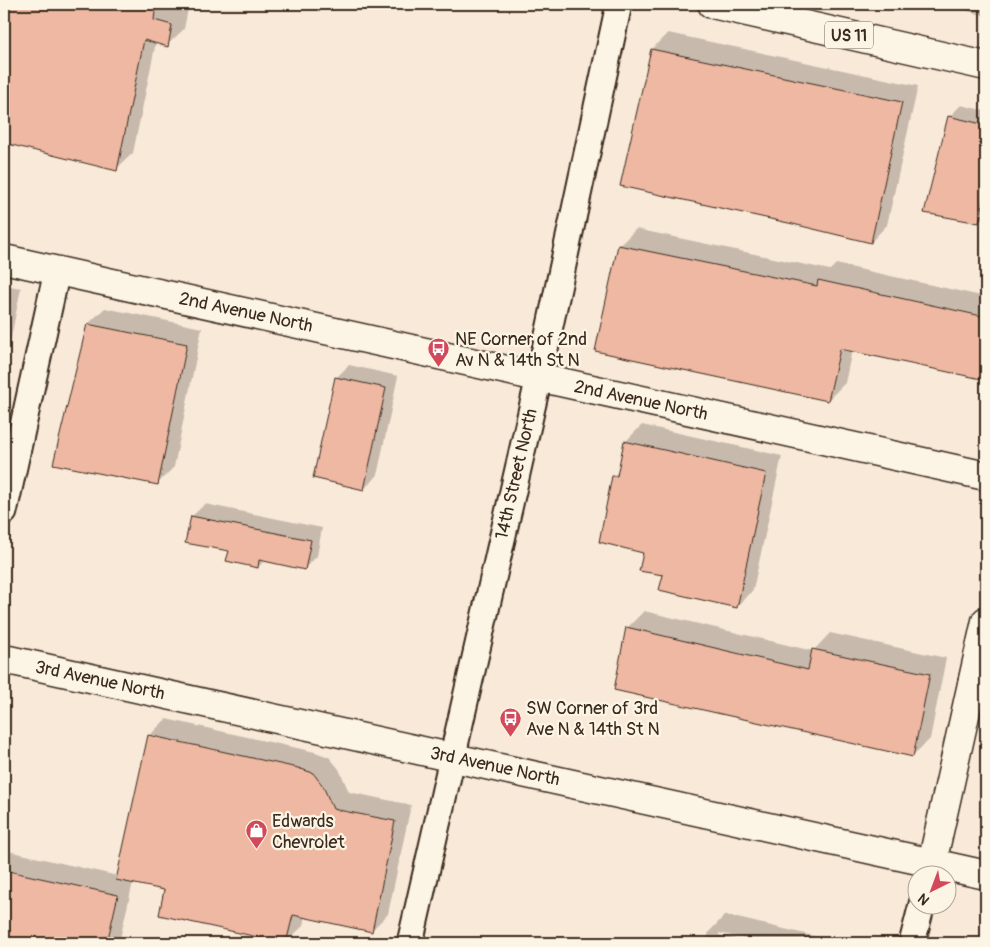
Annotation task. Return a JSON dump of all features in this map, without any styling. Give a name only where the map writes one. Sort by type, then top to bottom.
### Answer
[{"type":"main road","name":"US 11","points":[[712,4],[986,66]]},
{"type":"main road","name":"2nd Avenue North","points":[[4,259],[986,476]]},
{"type":"main road","points":[[932,864],[986,621]]},
{"type":"main road","name":"3rd Avenue North","points":[[4,659],[452,756],[910,864]]},
{"type":"main road","name":"3rd Avenue North","points":[[958,872],[986,875]]},
{"type":"street","name":"14th Street North","points":[[410,943],[539,377],[619,4]]},
{"type":"street","points":[[4,512],[58,271]]},
{"type":"street","points":[[912,943],[919,914]]},
{"type":"building","points":[[4,4],[156,4],[154,20],[172,25],[168,47],[144,40],[117,171],[4,143]]},
{"type":"building","points":[[651,49],[902,102],[871,243],[620,186]]},
{"type":"building","points":[[948,116],[986,125],[986,187],[979,223],[924,213]]},
{"type":"building","points":[[618,245],[817,286],[818,280],[986,317],[986,380],[840,349],[828,401],[595,351]]},
{"type":"building","points":[[87,324],[187,344],[158,485],[53,464]]},
{"type":"building","points":[[335,377],[386,388],[364,490],[313,478]]},
{"type":"building","points":[[624,441],[766,473],[737,608],[659,590],[663,575],[639,571],[643,553],[599,542],[612,476],[617,476]]},
{"type":"building","points":[[191,516],[311,540],[305,570],[259,560],[258,568],[226,561],[229,551],[185,543]]},
{"type":"building","points":[[626,627],[808,670],[812,649],[930,674],[913,757],[614,690]]},
{"type":"building","name":"Edwards Chevrolet","points":[[148,735],[298,768],[313,773],[323,786],[333,809],[395,821],[372,932],[293,915],[286,943],[284,943],[159,915],[164,890],[116,880]]},
{"type":"building","points":[[4,870],[118,895],[107,943],[4,943]]},
{"type":"place","name":"NE Corner of 2nd Av N & 14th St N","points":[[439,368]]},
{"type":"place","name":"SW Corner of 3rd Ave N & 14th St N","points":[[510,737]]},
{"type":"place","name":"Edwards Chevrolet","points":[[256,850]]}]
